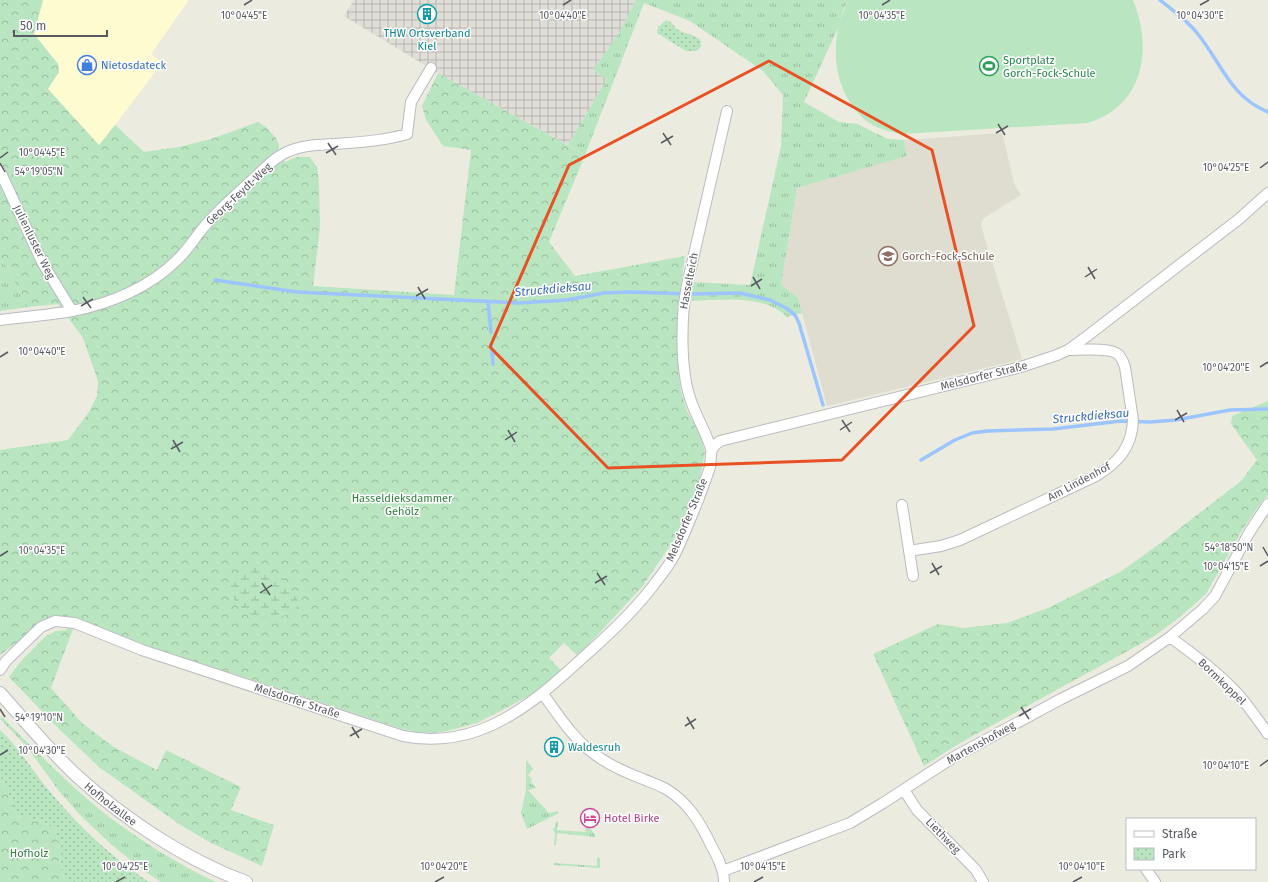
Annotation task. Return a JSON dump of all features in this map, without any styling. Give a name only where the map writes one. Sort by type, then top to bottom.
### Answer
[{"type":"street","name":"Georg-Feydt-Weg","points":[[0,320],[72,311],[96,305],[149,282],[168,269],[190,246],[218,211],[274,161],[287,152],[312,146],[379,141],[407,134],[411,102],[431,68]]},
{"type":"street","name":"Hasselteich","points":[[711,449],[705,430],[689,396],[682,331],[687,284],[727,111]]},
{"type":"street","name":"Julienluster Weg","points":[[0,171],[42,262],[72,311]]},
{"type":"street","name":"Melsdorfer Straße","points":[[0,670],[6,661],[41,627],[55,621],[75,623],[142,650],[217,676],[337,714],[384,731],[412,738],[443,738],[479,731],[496,723],[543,694],[631,614],[664,572],[674,555],[701,493],[709,468],[711,449],[720,441],[1021,367],[1068,350],[1086,338],[1239,219],[1268,193]]},
{"type":"street","name":"Am Lindenhof","points":[[909,551],[941,546],[960,540],[1096,476],[1120,458],[1128,443],[1133,423],[1125,367],[1120,356],[1115,352],[1108,350],[1068,350]]},
{"type":"street","name":"Martenshofweg","points":[[723,872],[850,822],[904,790],[954,757],[1061,699],[1128,666],[1170,636],[1203,609],[1215,596],[1249,533],[1268,504]]},
{"type":"street","points":[[902,505],[913,576]]},
{"type":"street","name":"Bormkoppel","points":[[1170,636],[1197,657],[1236,692],[1268,734]]},
{"type":"street","name":"Hofholzallee","points":[[0,693],[49,748],[77,776],[128,817],[170,845],[228,875],[246,882]]},
{"type":"street","points":[[543,694],[575,736],[589,750],[615,767],[665,788],[681,800],[704,830],[723,872],[724,882]]},
{"type":"street","name":"Liethweg","points":[[904,790],[917,810],[976,870],[983,882]]},
{"type":"street","points":[[1147,870],[1155,882]]},
{"type":"highlighted area","points":[[769,61],[932,150],[974,326],[842,460],[608,468],[490,347],[569,165]]},
{"type":"shaded area","points":[[43,0],[189,0],[151,54],[162,63],[99,146],[48,89],[59,72],[58,64],[34,34]]},
{"type":"shaded area","points":[[354,0],[636,0],[619,33],[593,70],[607,79],[568,145],[438,73],[344,16]]},
{"type":"shaded area","name":"Gorch-Fock-Schule","points":[[1002,133],[1015,186],[1021,195],[984,218],[981,224],[1022,359],[827,406],[798,298],[781,284],[797,188],[907,156],[904,140]]},
{"type":"green space","name":"Hasseldieksdammer Gehölz","points":[[0,0],[43,0],[34,34],[58,64],[59,72],[48,89],[99,145],[115,125],[144,152],[179,147],[211,139],[258,122],[266,127],[276,138],[279,145],[279,151],[285,162],[297,157],[310,157],[317,167],[319,182],[320,227],[313,286],[454,295],[471,150],[443,146],[426,120],[422,106],[438,73],[585,155],[549,242],[575,276],[685,256],[678,305],[678,368],[681,391],[687,411],[700,434],[705,452],[697,492],[674,540],[642,587],[578,656],[564,643],[549,658],[562,671],[541,690],[477,723],[443,732],[423,733],[402,729],[76,621],[40,625],[0,655],[0,450],[68,440],[89,412],[97,396],[98,381],[83,338],[58,304],[28,307],[4,262],[0,261]]},
{"type":"green space","points":[[636,0],[849,0],[843,10],[839,26],[804,102],[839,122],[858,124],[888,139],[904,140],[907,156],[797,188],[781,284],[798,298],[802,313],[787,317],[778,310],[767,305],[742,300],[691,301],[693,282],[750,285],[781,146],[783,95],[763,71],[690,21],[644,3],[585,155],[568,145],[607,79],[593,70],[619,33]]},
{"type":"green space","name":"Sportplatz Gorch-Fock-Schule","points":[[849,0],[1133,0],[1139,19],[1142,38],[1142,56],[1139,74],[1132,90],[1121,104],[1106,115],[1087,123],[902,134],[892,132],[865,120],[854,108],[845,94],[839,79],[836,63],[838,30],[842,15]]},
{"type":"green space","points":[[666,20],[671,22],[676,29],[693,35],[699,39],[701,41],[701,47],[696,51],[686,51],[657,33],[658,27]]},
{"type":"green space","points":[[0,261],[4,262],[28,307],[0,311]]},
{"type":"green space","points":[[1268,401],[1268,495],[1241,532],[1206,594],[1180,617],[1153,637],[960,743],[924,766],[873,654],[938,624],[963,628],[1007,623],[1048,608],[1120,572],[1162,542],[1241,481],[1257,460],[1231,424],[1232,416]]},
{"type":"green space","points":[[261,566],[282,577],[299,602],[294,612],[278,618],[254,617],[238,607],[229,590],[231,576],[244,568]]},
{"type":"green space","points":[[76,621],[51,688],[82,723],[112,746],[157,770],[166,750],[241,787],[231,810],[274,825],[262,866],[211,843],[179,824],[99,767],[60,730],[9,677],[21,661],[46,636],[56,631],[66,630]]},
{"type":"green space","points":[[1,716],[57,772],[105,814],[151,846],[184,866],[216,882],[161,882],[144,871],[112,845],[82,817],[59,791],[27,747],[0,719]]},
{"type":"green space","points":[[0,730],[14,745],[45,786],[74,819],[109,852],[149,882],[67,882],[64,879],[55,829],[39,820],[17,816],[0,774]]},
{"type":"green space","points":[[526,760],[533,769],[528,775],[532,779],[531,782],[536,788],[528,790],[549,813],[558,811],[559,813],[527,829],[521,813],[526,790]]},
{"type":"green space","name":"Hofholz","points":[[0,774],[17,816],[39,820],[55,829],[64,879],[67,882],[0,882]]},
{"type":"green space","points":[[558,821],[557,830],[585,832],[587,824],[595,837],[557,833],[556,845],[554,845],[555,833],[553,829]]},
{"type":"green space","points":[[597,857],[600,858],[600,868],[554,865],[554,863],[597,866]]},
{"type":"waterway","points":[[1160,0],[1193,28],[1235,88],[1244,97],[1268,112]]},
{"type":"waterway","name":"Struckdieksau","points":[[215,280],[297,292],[519,303],[567,300],[604,293],[740,293],[770,300],[786,308],[795,315],[799,323],[823,405]]},
{"type":"waterway","points":[[488,302],[491,332]]},
{"type":"waterway","points":[[491,344],[493,364]]},
{"type":"waterway","name":"Struckdieksau","points":[[921,460],[955,440],[972,433],[987,431],[1053,429],[1121,421],[1150,422],[1176,420],[1230,410],[1268,409]]},
{"type":"place","name":"THW Ortsverband Kiel","points":[[427,14]]},
{"type":"place","name":"Nietosdateck","points":[[87,65]]},
{"type":"place","name":"Sportplatz Gorch-Fock-Schule","points":[[989,66]]},
{"type":"place","name":"Gorch-Fock-Schule","points":[[888,256]]},
{"type":"place","name":"Waldesruh","points":[[554,747]]},
{"type":"place","name":"Hotel Birke","points":[[590,818]]}]
